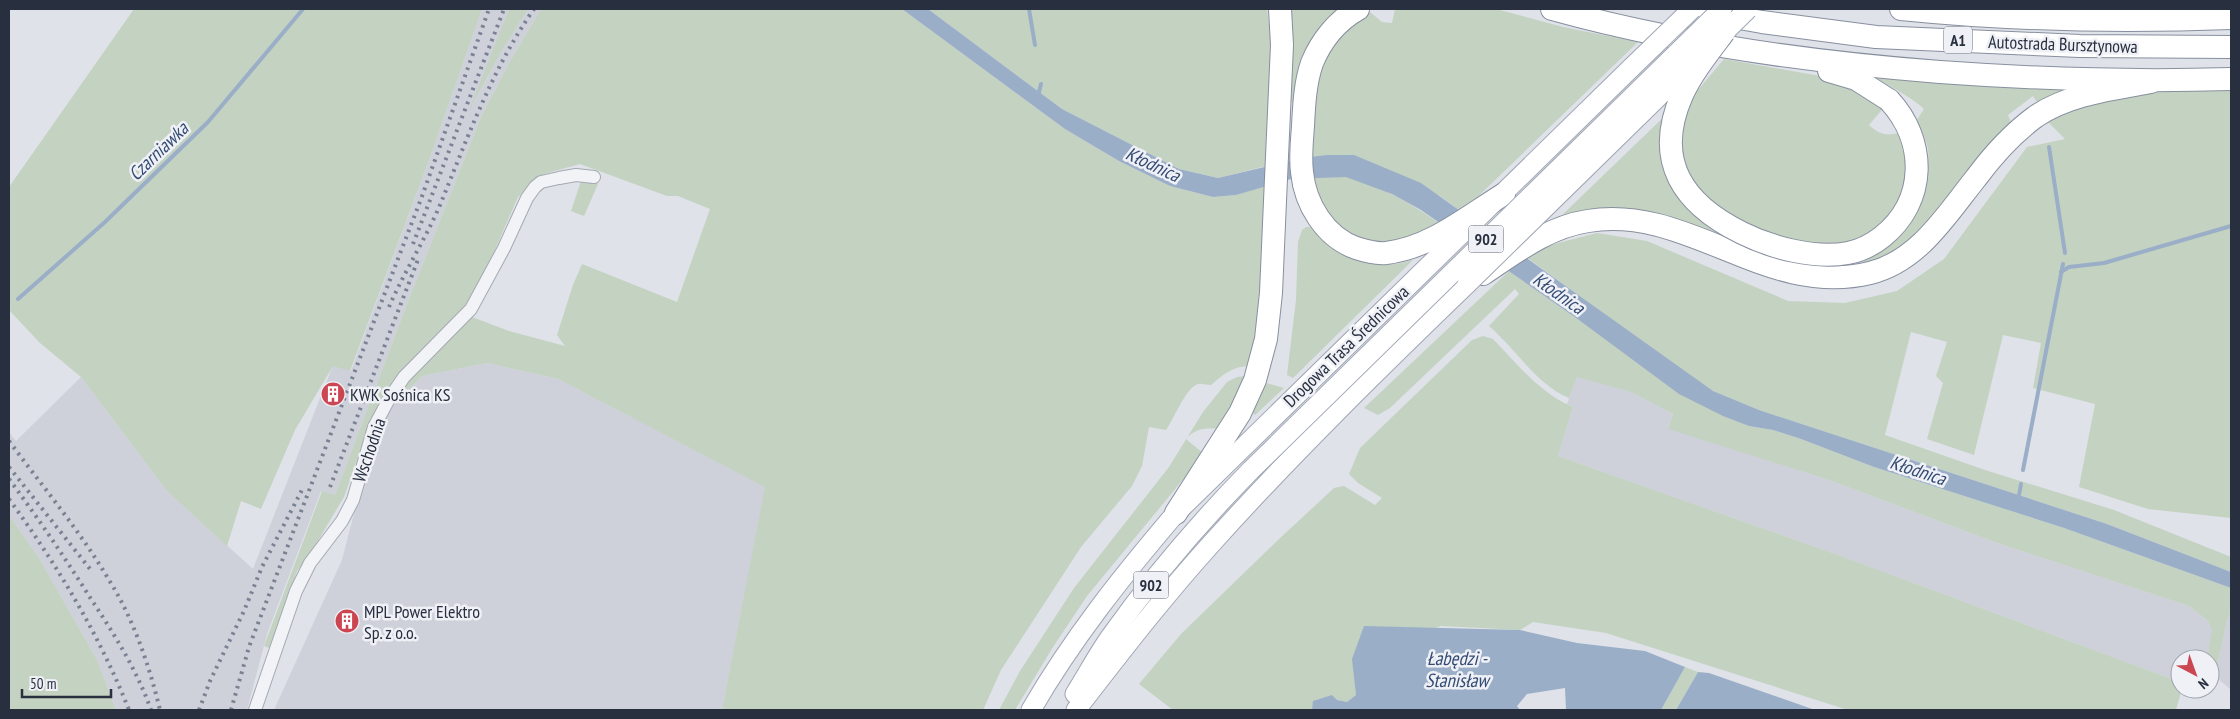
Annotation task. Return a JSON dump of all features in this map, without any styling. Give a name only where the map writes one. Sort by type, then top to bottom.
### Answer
[{"type":"highway","points":[[1176,513],[1225,454],[1240,414],[1256,380],[1266,339],[1271,293],[1277,172],[1282,45],[1280,9]]},
{"type":"highway","points":[[1358,9],[1343,19],[1324,40],[1309,74],[1304,103],[1302,172],[1307,196],[1316,214],[1330,232],[1348,245],[1370,252],[1385,253],[1410,248],[1438,235],[1504,194]]},
{"type":"highway","points":[[1552,9],[1642,30],[1781,55],[1873,67],[1967,74],[2152,82],[2231,79]]},
{"type":"highway","name":"Autostrada Bursztynowa","points":[[1688,9],[1762,22],[1876,36],[2080,46],[2231,47]]},
{"type":"highway","name":"Autostrada Bursztynowa","points":[[1901,9],[1939,13],[2071,18],[2231,18]]},
{"type":"highway","points":[[1724,32],[1700,64],[1682,95],[1673,122],[1672,157],[1677,174],[1688,194],[1701,208],[1721,222],[1754,239],[1818,255],[1850,253],[1874,243],[1894,227],[1907,208],[1915,187],[1916,148],[1910,132],[1898,110],[1889,100],[1856,79],[1781,55]]},
{"type":"highway","points":[[1467,284],[1540,236],[1587,221],[1622,218],[1646,221],[1766,265],[1805,276],[1840,278],[1871,273],[1895,262],[1918,247],[1938,228],[1975,178],[2013,134],[2036,116],[2052,108],[2094,93],[2152,82]]},
{"type":"main road","name":"Drogowa Trasa Średnicowa","points":[[1225,454],[1504,194],[1692,9]]},
{"type":"main road","name":"Drogowa Trasa Średnicowa","points":[[1065,710],[1110,637],[1191,534],[1251,470],[1722,9]]},
{"type":"main road","points":[[1076,710],[1123,648],[1165,598],[1266,484],[1748,9]]},
{"type":"main road","name":"902","points":[[1031,710],[1080,634],[1126,571],[1176,513]]},
{"type":"street","name":"Wschodnia","points":[[254,710],[296,591],[310,564],[342,521],[353,500],[374,427],[389,399],[404,377],[471,309],[504,248],[527,198],[535,187],[541,182],[576,175],[594,177]]},
{"type":"shaded area","points":[[482,9],[509,9],[472,106],[500,54],[528,9],[541,9],[509,63],[481,117],[407,304],[335,495],[321,491],[267,634],[247,710],[116,710],[97,660],[39,558],[9,515],[9,432],[16,441],[81,377],[167,491],[253,569],[333,365],[351,371],[428,163]]},
{"type":"shaded area","points":[[487,363],[558,379],[766,487],[722,710],[274,710],[342,560],[370,451],[387,412],[422,376]]},
{"type":"shaded area","points":[[1577,376],[1631,392],[1673,414],[1668,428],[1829,480],[1997,543],[2189,606],[2208,621],[2213,629],[2209,649],[2170,649],[2170,678],[1841,556],[1558,456],[1573,407],[1567,404]]},
{"type":"shaded area","points":[[2231,612],[2231,690],[2220,680],[2220,653],[2227,620]]},
{"type":"green space","points":[[134,9],[482,9],[428,163],[350,371],[333,366],[295,430],[261,509],[241,501],[227,546],[167,491],[81,377],[40,343],[9,310],[9,187]]},
{"type":"green space","points":[[509,9],[528,9],[500,54],[469,111]]},
{"type":"green space","points":[[541,9],[902,9],[1065,129],[1119,161],[1170,186],[1213,197],[1236,195],[1267,185],[1260,322],[1250,366],[1233,369],[1211,385],[1198,384],[1194,386],[1185,397],[1166,430],[1149,427],[1142,466],[1132,486],[1081,547],[1001,670],[983,710],[722,710],[765,487],[558,379],[487,363],[422,376],[387,412],[410,376],[472,317],[509,331],[565,346],[557,335],[573,285],[582,264],[677,302],[710,209],[678,196],[667,196],[580,164],[544,174],[518,197],[483,277],[460,313],[407,365],[370,423],[344,497],[310,554],[297,571],[273,640],[269,648],[264,646],[322,491],[335,495],[407,304],[481,117],[509,63]]},
{"type":"green space","points":[[928,9],[1267,9],[1271,41],[1266,166],[1218,178],[1179,169],[1062,109]]},
{"type":"green space","points":[[1291,9],[1343,9],[1296,101],[1291,102],[1293,57]]},
{"type":"green space","points":[[1395,9],[1496,9],[1563,27],[1638,42],[1462,212],[1440,196],[1311,157],[1316,89],[1324,57],[1344,29],[1370,12],[1382,22],[1392,23]]},
{"type":"green space","points":[[1724,59],[1820,76],[1852,86],[1886,105],[1869,125],[1885,134],[1903,132],[1911,150],[1897,214],[1863,243],[1801,246],[1722,215],[1693,186],[1682,154],[1682,136],[1685,116],[1693,96]]},
{"type":"green space","points":[[1875,77],[2075,86],[2039,105],[2033,96],[2008,115],[2012,125],[1913,241],[1866,266],[1863,262],[1890,245],[1901,235],[1917,213],[1923,199],[1928,168],[1928,149],[1917,120],[1924,109],[1907,96]]},
{"type":"green space","points":[[2231,89],[2231,518],[2148,509],[2079,487],[2095,404],[2033,388],[2041,343],[2003,335],[1974,455],[1927,439],[1943,383],[1936,376],[1947,342],[1911,332],[1885,435],[1985,470],[2114,510],[2231,557],[2231,572],[2107,524],[1759,410],[1713,391],[1526,257],[1540,249],[1597,233],[1647,241],[1788,301],[1845,303],[1897,291],[1944,259],[2027,147],[2065,139],[2046,120],[2085,103],[2142,93]]},
{"type":"green space","points":[[1670,111],[1676,190],[1691,213],[1713,231],[1737,243],[1560,217]]},
{"type":"green space","points":[[1343,176],[1359,180],[1410,204],[1443,226],[1395,247],[1356,241],[1325,214],[1312,177]]},
{"type":"green space","points":[[581,181],[592,181],[598,184],[584,216],[571,211]]},
{"type":"green space","points":[[1306,227],[1312,227],[1375,264],[1397,264],[1413,260],[1293,378],[1287,375],[1296,300],[1298,242],[1302,230]]},
{"type":"green space","points":[[1509,271],[1579,320],[1749,426],[1773,430],[1801,439],[1874,467],[2064,528],[2231,588],[2231,612],[2227,620],[2220,653],[2220,649],[2209,649],[2212,629],[2208,621],[2189,606],[1997,543],[1829,480],[1668,429],[1673,414],[1631,392],[1577,377],[1569,398],[1557,392],[1536,375],[1489,326],[1519,294],[1515,289],[1390,408],[1378,415],[1364,408]]},
{"type":"green space","points":[[1483,336],[1493,339],[1540,386],[1573,407],[1558,456],[1841,556],[2170,678],[2170,699],[2179,699],[2176,710],[1848,710],[1606,633],[1533,622],[1520,630],[1441,626],[1353,659],[1356,695],[1347,702],[1337,700],[1314,701],[1312,710],[1173,710],[1139,684],[1181,634],[1334,488],[1344,486],[1375,505],[1382,498],[1358,483],[1349,474],[1360,448],[1472,340]]},
{"type":"green space","points":[[1247,376],[1220,429],[1202,429],[1187,438],[1203,412],[1227,382],[1237,377]]},
{"type":"green space","points":[[1266,383],[1284,388],[1255,415],[1253,413]]},
{"type":"green space","points":[[1186,439],[1204,454],[1087,596],[1053,647],[1015,710],[999,710],[1020,671],[1074,588],[1169,467]]},
{"type":"green space","points":[[9,515],[39,558],[97,660],[116,710],[9,710]]},
{"type":"green space","points":[[1685,667],[1698,672],[1676,710],[1661,710]]},
{"type":"water","name":"Kłodnica","points":[[902,9],[928,9],[1062,109],[1179,169],[1218,178],[1303,158],[1327,155],[1354,155],[1421,183],[1713,391],[1759,410],[2107,524],[2231,572],[2231,588],[2064,528],[1874,467],[1801,439],[1773,430],[1749,426],[1723,416],[1679,394],[1579,320],[1421,210],[1392,194],[1346,177],[1291,179],[1236,195],[1213,197],[1170,186],[1119,161],[1065,129]]},
{"type":"water","name":"Łabędzi - Stanisław","points":[[1364,626],[1520,630],[1577,643],[1645,651],[1685,667],[1661,710],[1566,710],[1565,688],[1527,694],[1517,706],[1520,710],[1312,710],[1313,701],[1332,695],[1337,700],[1347,702],[1356,695],[1352,659]]},
{"type":"water","points":[[1698,672],[1709,673],[1815,710],[1676,710]]},
{"type":"waterway","name":"Czarniawka","points":[[18,299],[105,222],[208,122],[303,9]]},
{"type":"waterway","points":[[1029,9],[1035,45]]},
{"type":"waterway","points":[[1038,96],[1041,84]]},
{"type":"waterway","points":[[2049,147],[2065,253]]},
{"type":"waterway","points":[[2061,272],[2069,267],[2104,263],[2231,226]]},
{"type":"waterway","points":[[2023,470],[2063,264]]},
{"type":"waterway","points":[[2018,501],[2021,484]]},
{"type":"railway","points":[[231,710],[249,647],[421,199],[489,9]]},
{"type":"railway","points":[[413,244],[504,9]]},
{"type":"railway","points":[[389,307],[440,205],[493,79],[534,9]]},
{"type":"railway","points":[[330,487],[419,257]]},
{"type":"railway","points":[[9,441],[86,544],[118,595],[140,643],[160,710]]},
{"type":"railway","points":[[9,467],[90,569]]},
{"type":"railway","points":[[9,479],[61,553],[116,639],[139,681],[151,710]]},
{"type":"railway","points":[[199,710],[210,681],[244,611],[262,567],[303,488]]},
{"type":"railway","points":[[9,499],[44,549],[91,627],[129,710]]},
{"type":"place","name":"KWK Sośnica KS","points":[[333,394]]},
{"type":"place","name":"MPL Power Elektro Sp. z o.o.","points":[[347,621]]}]
